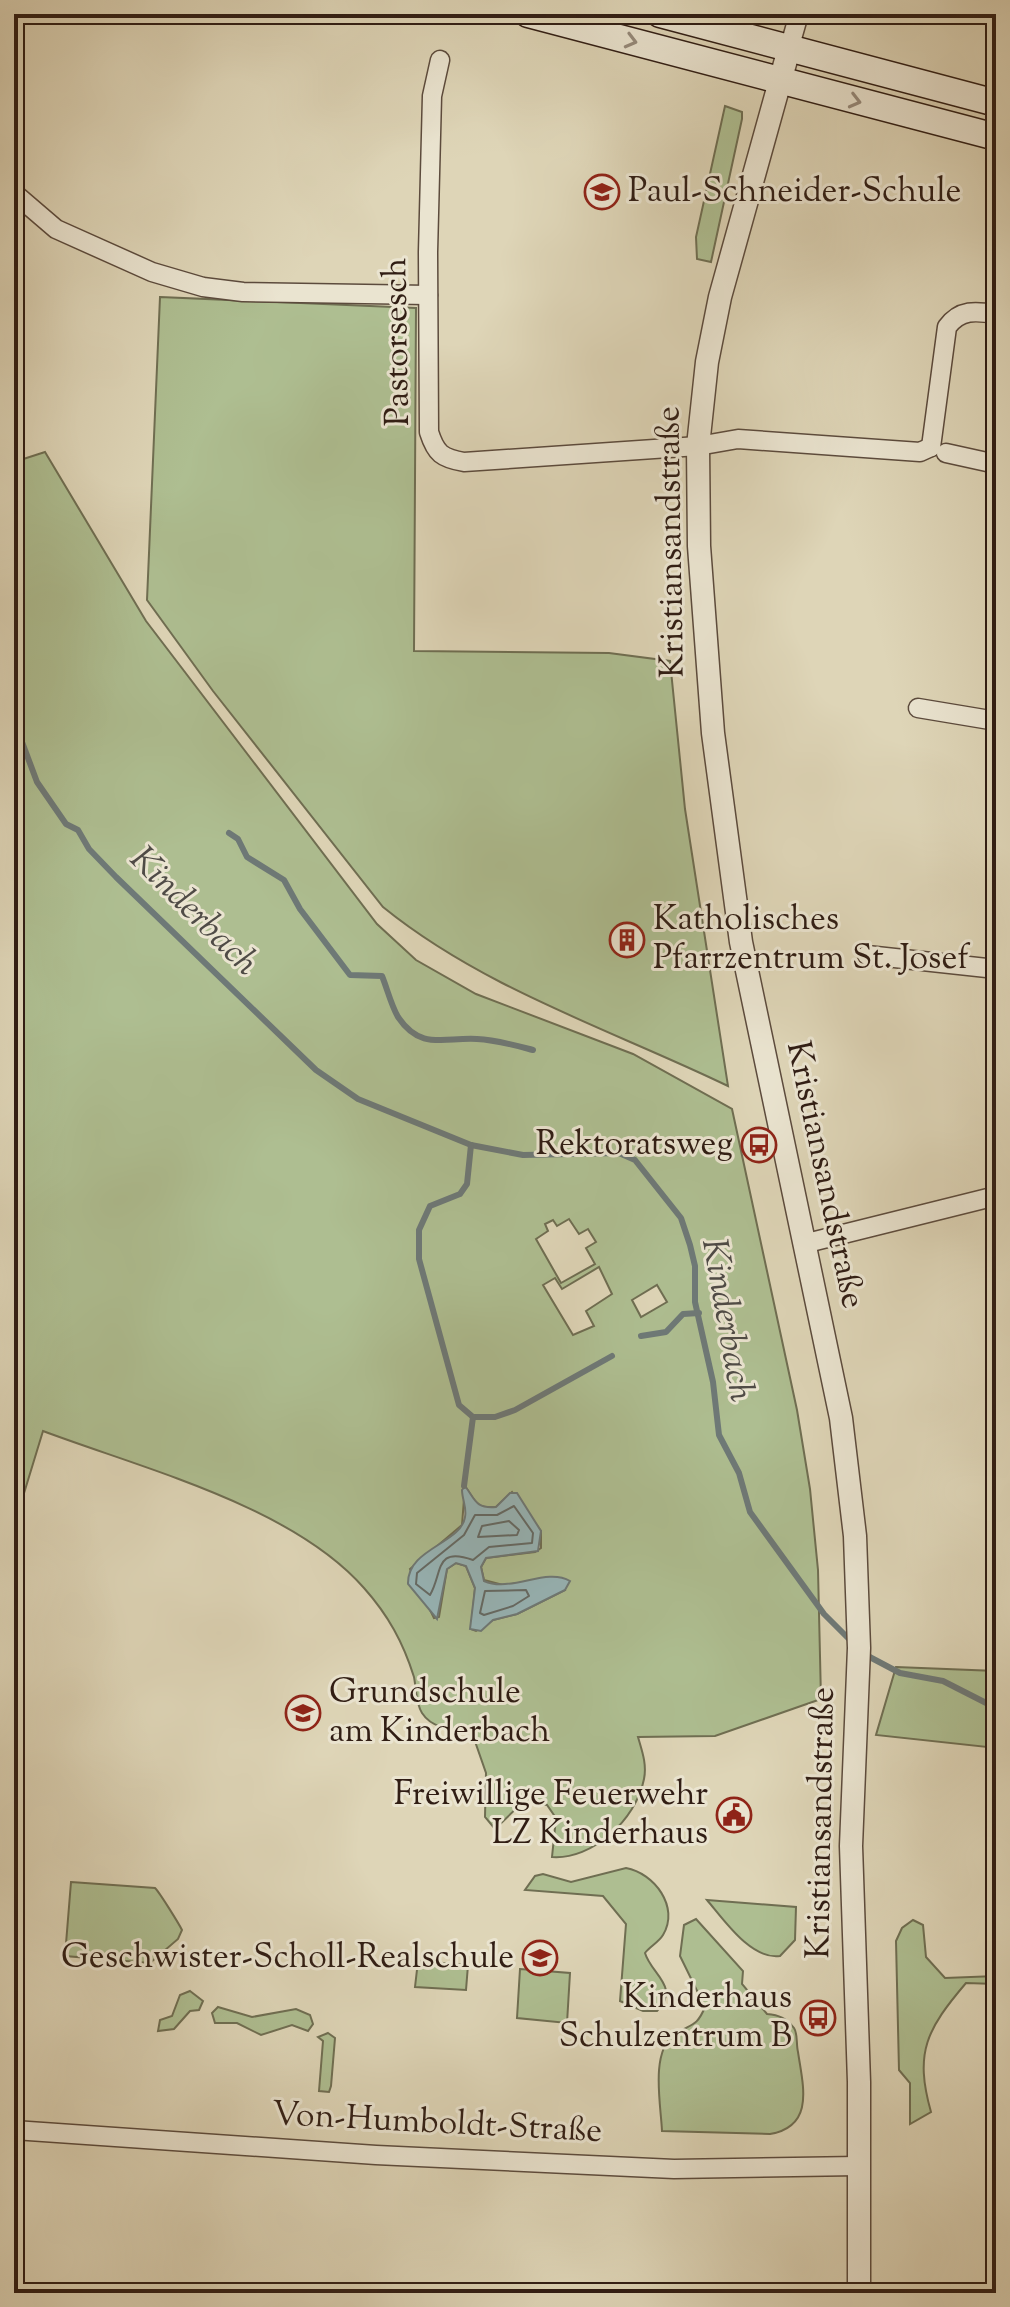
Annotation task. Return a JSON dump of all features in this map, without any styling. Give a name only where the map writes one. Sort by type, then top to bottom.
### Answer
[{"type":"main road","points":[[528,14],[996,137]]},
{"type":"main road","points":[[660,14],[996,103]]},
{"type":"street","points":[[789,49],[799,14]]},
{"type":"street","name":"Kristiansandstraße","points":[[789,49],[720,297],[704,378],[698,446],[707,666],[732,887],[846,1448],[857,1565],[858,1672],[851,1834],[859,2293]]},
{"type":"street","name":"Pastorsesch","points":[[440,60],[432,96],[428,295],[429,432],[435,452],[445,459],[464,462],[762,439],[920,452],[938,450],[996,464]]},
{"type":"street","points":[[14,193],[56,229],[152,272],[203,287],[243,292],[428,295]]},
{"type":"street","points":[[938,450],[947,327],[965,312],[996,314]]},
{"type":"street","points":[[918,708],[996,721]]},
{"type":"street","points":[[867,955],[996,969]]},
{"type":"street","points":[[803,1244],[996,1196]]},
{"type":"street","name":"Von-Humboldt-Straße","points":[[14,2130],[376,2155],[674,2169],[858,2166]]},
{"type":"green space","points":[[725,106],[742,112],[742,119],[711,262],[697,259],[696,237]]},
{"type":"green space","points":[[160,297],[416,308],[414,651],[609,653],[670,661],[685,809],[728,1086],[506,985],[422,936],[383,907],[213,691],[147,600]]},
{"type":"green space","points":[[45,452],[146,621],[377,924],[416,960],[476,994],[633,1054],[732,1109],[797,1410],[810,1489],[818,1570],[821,1699],[715,1736],[638,1737],[645,1768],[632,1809],[610,1834],[582,1852],[552,1857],[556,1818],[547,1805],[524,1801],[495,1829],[485,1817],[486,1773],[471,1730],[444,1728],[427,1719],[418,1705],[414,1677],[405,1652],[380,1608],[334,1559],[298,1534],[214,1493],[43,1431],[14,1526],[14,462]],"holes":[[[569,1219],[579,1234],[588,1229],[596,1242],[586,1248],[595,1264],[561,1283],[536,1239],[548,1231],[545,1224],[553,1220],[557,1226]],[[599,1267],[612,1294],[586,1311],[594,1326],[573,1335],[543,1285],[555,1278],[562,1289]],[[657,1285],[667,1302],[641,1317],[632,1300]],[[465,1486],[476,1502],[484,1507],[496,1507],[512,1492],[541,1531],[541,1548],[535,1552],[486,1558],[481,1567],[484,1580],[503,1585],[559,1578],[565,1590],[517,1614],[493,1620],[476,1631],[471,1629],[475,1588],[466,1566],[456,1563],[447,1569],[439,1617],[434,1618],[410,1569],[462,1525]]]},
{"type":"green space","points":[[896,1667],[996,1671],[996,1748],[876,1735]]},
{"type":"green space","points":[[626,1868],[654,1884],[666,1903],[667,1924],[663,1935],[645,1953],[665,1988],[664,2002],[657,2011],[643,2011],[620,2001],[626,1924],[603,1896],[525,1890],[535,1876],[543,1874],[571,1882]]},
{"type":"green space","points":[[71,1882],[155,1888],[182,1930],[178,1939],[150,1963],[65,1956]]},
{"type":"green space","points":[[707,1900],[796,1907],[795,1940],[780,1956],[759,1952],[730,1928]]},
{"type":"green space","points":[[696,1919],[743,1971],[742,1984],[767,2014],[782,2018],[795,2030],[803,2103],[794,2123],[784,2130],[770,2134],[662,2131],[659,2066],[662,2054],[674,2035],[695,2022],[705,2007],[680,1956],[684,1925]]},
{"type":"green space","points":[[913,1920],[923,1925],[926,1957],[945,1978],[996,1976],[996,1984],[966,1983],[933,2028],[924,2057],[931,2112],[910,2124],[910,2083],[899,2070],[896,1941],[902,1928]]},
{"type":"green space","points":[[418,1961],[468,1965],[466,1990],[415,1987]]},
{"type":"green space","points":[[520,1969],[570,1973],[567,2023],[517,2018]]},
{"type":"green space","points":[[190,1991],[203,2001],[199,2010],[190,2011],[174,2029],[158,2031],[160,2020],[172,2016],[180,1995]]},
{"type":"green space","points":[[218,2007],[252,2017],[296,2009],[310,2015],[313,2024],[308,2031],[292,2025],[261,2035],[237,2023],[215,2023],[212,2013]]},
{"type":"green space","points":[[328,2033],[335,2038],[329,2092],[319,2091],[323,2041],[318,2037]]},
{"type":"water","points":[[465,1486],[476,1502],[489,1507],[496,1507],[510,1493],[517,1493],[541,1531],[538,1551],[486,1558],[481,1567],[484,1581],[505,1584],[561,1577],[570,1581],[565,1590],[517,1614],[493,1620],[481,1631],[470,1629],[475,1588],[466,1566],[456,1563],[447,1569],[437,1619],[408,1584],[416,1562],[461,1526],[465,1517],[462,1490]]},
{"type":"waterway","name":"Kinderbach","points":[[14,707],[22,727],[22,742],[37,782],[66,824],[78,830],[89,849],[116,877],[316,1070],[358,1099],[471,1145],[523,1155],[619,1153],[635,1160],[681,1218],[690,1245],[695,1266],[695,1302],[713,1382],[719,1435],[739,1473],[750,1512],[824,1614],[853,1643]]},
{"type":"waterway","points":[[229,833],[238,839],[247,857],[284,880],[300,909],[350,975],[382,976],[398,1017],[415,1034],[434,1040],[492,1040],[533,1050]]},
{"type":"waterway","points":[[471,1145],[467,1184],[460,1194],[430,1206],[419,1230],[419,1259],[459,1405],[473,1417],[495,1417],[515,1410],[612,1356]]},
{"type":"waterway","points":[[641,1336],[666,1332],[683,1314],[699,1313]]},
{"type":"waterway","points":[[464,1486],[473,1417]]},
{"type":"waterway","name":"Kinderbach","points":[[864,1654],[900,1673],[943,1681],[996,1708]]},
{"type":"place","name":"Paul-Schneider-Schule","points":[[602,192]]},
{"type":"place","name":"Katholisches Pfarrzentrum St. Josef","points":[[627,940]]},
{"type":"place","name":"Rektoratsweg","points":[[759,1145]]},
{"type":"place","name":"Grundschule am Kinderbach","points":[[303,1713]]},
{"type":"place","name":"Freiwillige Feuerwehr LZ Kinderhaus","points":[[734,1815]]},
{"type":"place","name":"Geschwister-Scholl-Realschule","points":[[540,1958]]},
{"type":"place","name":"Kinderhaus Schulzentrum B","points":[[818,2018]]}]
